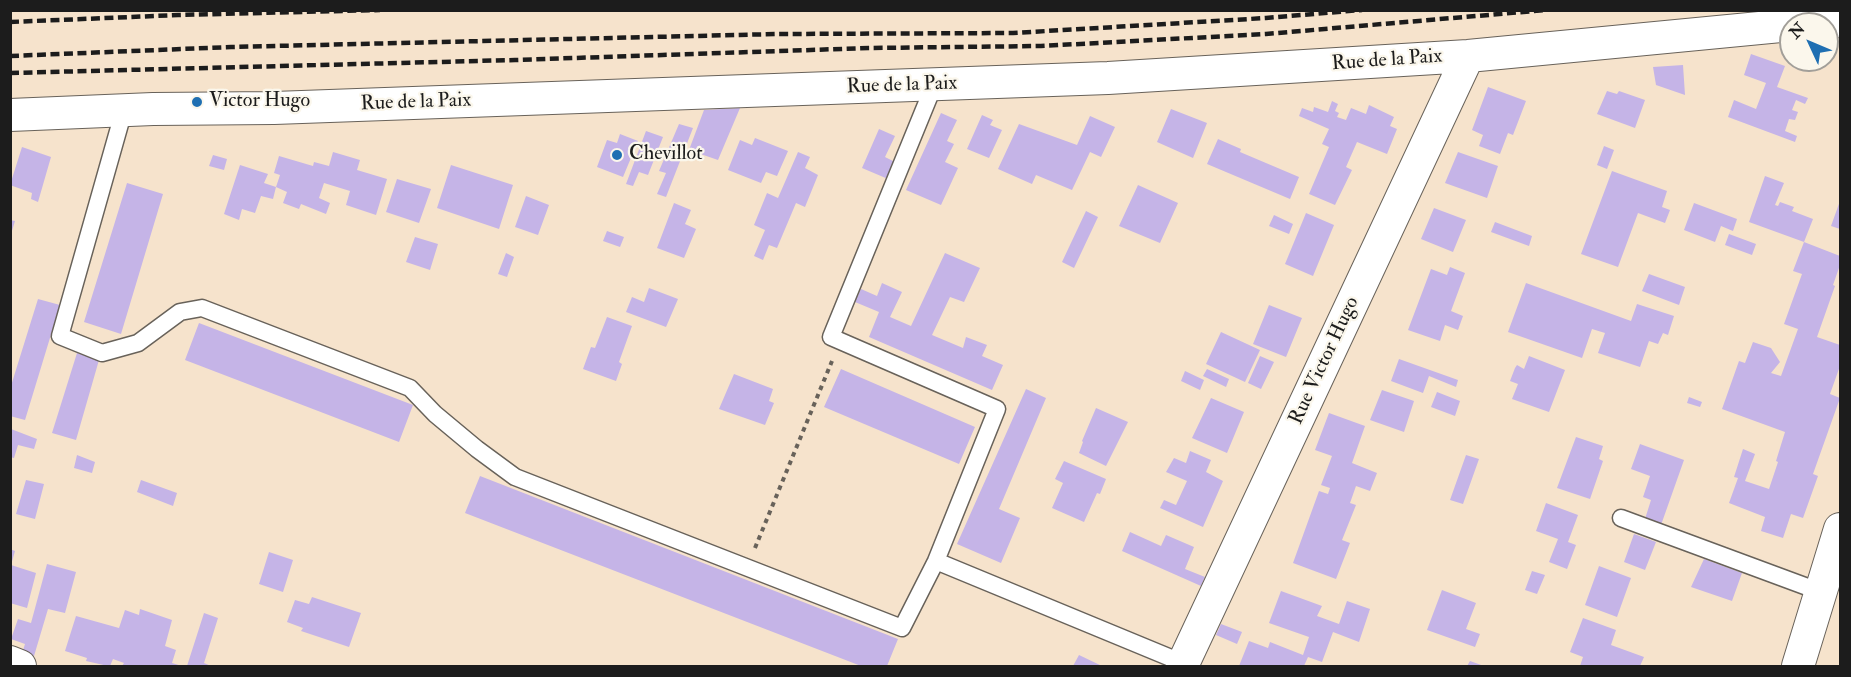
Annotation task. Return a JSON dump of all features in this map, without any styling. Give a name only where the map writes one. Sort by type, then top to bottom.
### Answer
[{"type":"street","name":"Rue de la Paix","points":[[10,115],[124,110],[274,108],[1108,78],[1468,56],[1779,26]]},
{"type":"street","name":"Rue Victor Hugo","points":[[1183,665],[1468,56]]},
{"type":"street","points":[[1798,666],[1840,529]]},
{"type":"street","points":[[10,662],[20,666]]},
{"type":"lane","points":[[124,110],[60,336],[102,353],[138,343],[180,312],[202,308],[410,388],[435,414],[515,477],[902,628],[936,561],[997,410],[831,337],[934,85]]},
{"type":"lane","points":[[1621,518],[1821,592]]},
{"type":"lane","points":[[936,561],[1183,665]]},
{"type":"path","points":[[747,567],[841,341]]},
{"type":"building","points":[[1751,54],[1779,64],[1779,72],[1783,72],[1777,87],[1808,98],[1805,104],[1796,100],[1792,110],[1798,112],[1795,120],[1789,119],[1785,131],[1797,136],[1795,142],[1728,117],[1734,100],[1756,109],[1766,83],[1744,75]]},
{"type":"building","points":[[1683,65],[1685,95],[1656,85],[1653,67]]},
{"type":"building","points":[[1488,87],[1526,101],[1513,135],[1508,133],[1500,154],[1479,146],[1483,135],[1472,130]]},
{"type":"building","points":[[1607,91],[1617,94],[1619,91],[1645,100],[1635,128],[1597,114]]},
{"type":"building","points":[[1332,101],[1338,104],[1335,111],[1339,113],[1337,117],[1346,120],[1351,108],[1366,114],[1369,105],[1394,117],[1390,126],[1397,129],[1387,154],[1357,142],[1346,167],[1352,170],[1335,205],[1309,194],[1329,147],[1322,144],[1329,129],[1299,116],[1302,108],[1313,112],[1314,107],[1328,112]]},
{"type":"building","points":[[740,108],[718,160],[689,150],[704,110]]},
{"type":"building","points":[[1171,109],[1207,123],[1193,158],[1157,142]]},
{"type":"building","points":[[941,113],[957,120],[947,141],[954,144],[945,162],[958,168],[941,205],[906,190]]},
{"type":"building","points":[[982,115],[993,120],[990,125],[1002,130],[989,158],[967,149]]},
{"type":"building","points":[[1090,116],[1115,127],[1101,157],[1090,152],[1072,190],[1036,175],[1032,184],[998,169],[1019,124],[1077,145]]},
{"type":"building","points":[[679,124],[693,128],[666,197],[657,194],[666,173],[659,171]]},
{"type":"building","points":[[879,129],[895,136],[885,157],[895,162],[888,179],[862,168]]},
{"type":"building","points":[[646,131],[663,137],[648,175],[639,172],[633,186],[626,184]]},
{"type":"building","name":"Chevillot","points":[[620,134],[638,141],[623,177],[597,167],[607,140],[617,143]]},
{"type":"building","points":[[755,138],[788,151],[777,176],[766,172],[761,183],[728,170],[740,140],[752,145]]},
{"type":"building","points":[[1218,139],[1241,149],[1240,152],[1299,177],[1290,199],[1207,164]]},
{"type":"building","points":[[1604,146],[1614,150],[1607,169],[1597,165]]},
{"type":"building","points":[[22,147],[51,157],[38,202],[31,199],[32,193],[10,185]]},
{"type":"building","points":[[333,152],[360,160],[357,170],[387,179],[376,215],[346,205],[350,191],[324,183],[319,198],[330,203],[326,214],[301,204],[299,209],[283,203],[287,192],[276,187],[280,175],[274,173],[279,156],[313,166],[314,162],[329,166]]},
{"type":"building","points":[[798,152],[810,157],[805,168],[818,175],[805,207],[796,203],[777,248],[769,245],[763,260],[754,256],[765,230],[754,225],[767,193],[778,198]]},
{"type":"building","points":[[1458,152],[1498,166],[1487,198],[1445,183]]},
{"type":"building","points":[[213,155],[227,159],[224,170],[209,166]]},
{"type":"building","points":[[240,165],[268,174],[264,183],[276,187],[273,199],[261,196],[255,213],[242,209],[239,220],[224,214]]},
{"type":"building","points":[[451,165],[513,185],[499,229],[437,208]]},
{"type":"building","points":[[1612,171],[1667,191],[1662,207],[1670,210],[1665,223],[1638,213],[1618,267],[1581,254]]},
{"type":"building","points":[[1765,176],[1784,183],[1775,205],[1778,206],[1780,202],[1794,207],[1792,211],[1813,219],[1804,242],[1749,222]]},
{"type":"building","points":[[397,179],[431,189],[419,223],[386,212]]},
{"type":"building","points":[[127,183],[163,194],[121,334],[84,322]]},
{"type":"building","points":[[1138,185],[1178,203],[1160,243],[1119,226]]},
{"type":"building","points":[[526,196],[549,205],[538,235],[515,227]]},
{"type":"building","points":[[1840,201],[1840,229],[1831,226]]},
{"type":"building","points":[[674,203],[691,210],[685,224],[696,229],[684,258],[657,248]]},
{"type":"building","points":[[1694,203],[1737,219],[1733,231],[1721,226],[1715,242],[1684,230]]},
{"type":"building","points":[[1434,208],[1466,220],[1453,252],[1421,239]]},
{"type":"building","points":[[1086,211],[1098,217],[1074,268],[1062,262]]},
{"type":"building","points":[[1306,213],[1334,225],[1313,276],[1285,264]]},
{"type":"building","points":[[1274,215],[1293,224],[1289,234],[1269,226]]},
{"type":"building","points":[[10,220],[15,221],[11,234],[10,234]]},
{"type":"building","points":[[1495,222],[1532,236],[1529,246],[1491,232]]},
{"type":"building","points":[[607,231],[624,237],[620,247],[603,241]]},
{"type":"building","points":[[1729,234],[1756,244],[1752,255],[1725,245]]},
{"type":"building","points":[[415,237],[438,244],[430,270],[406,262]]},
{"type":"building","points":[[1804,242],[1840,256],[1840,265],[1833,285],[1835,286],[1817,337],[1840,345],[1840,366],[1830,394],[1840,398],[1813,474],[1818,476],[1803,518],[1791,514],[1783,538],[1761,531],[1765,517],[1729,503],[1738,478],[1734,477],[1743,449],[1755,454],[1745,481],[1769,489],[1785,432],[1722,409],[1739,361],[1745,363],[1753,342],[1771,348],[1780,362],[1771,373],[1781,376],[1798,329],[1784,324],[1802,274],[1793,271]]},
{"type":"building","points":[[506,253],[514,257],[507,277],[498,274]]},
{"type":"building","points":[[945,253],[980,268],[964,302],[950,297],[932,335],[963,348],[966,337],[987,345],[982,356],[1003,365],[992,390],[869,337],[879,312],[855,302],[861,289],[877,296],[882,283],[902,292],[890,317],[911,326]]},
{"type":"building","points":[[1450,267],[1465,273],[1451,311],[1463,316],[1458,330],[1445,325],[1440,341],[1408,330],[1431,269],[1447,275]]},
{"type":"building","points":[[1649,274],[1685,287],[1679,305],[1642,291]]},
{"type":"building","points":[[1526,283],[1631,321],[1637,304],[1674,316],[1668,335],[1663,333],[1658,344],[1649,341],[1640,367],[1598,353],[1605,333],[1592,329],[1582,358],[1508,332]]},
{"type":"building","points":[[649,288],[678,299],[666,327],[626,312],[632,297],[644,302]]},
{"type":"building","points":[[38,299],[60,305],[25,420],[10,416],[10,389]]},
{"type":"building","points":[[1269,305],[1302,318],[1286,357],[1253,344]]},
{"type":"building","points":[[607,317],[632,326],[619,362],[622,364],[616,381],[583,369],[591,347],[595,348]]},
{"type":"building","points":[[199,323],[413,405],[399,442],[185,360]]},
{"type":"building","points":[[1221,332],[1260,350],[1245,382],[1206,364]]},
{"type":"building","points":[[77,353],[99,360],[76,440],[52,433]]},
{"type":"building","points":[[1260,356],[1274,362],[1261,389],[1248,383]]},
{"type":"building","points":[[1529,356],[1565,370],[1549,412],[1512,399],[1518,384],[1510,381],[1515,368],[1517,365],[1524,369]]},
{"type":"building","points":[[1399,359],[1458,380],[1456,387],[1429,376],[1423,393],[1391,381]]},
{"type":"building","points":[[841,369],[975,427],[959,464],[824,407]]},
{"type":"building","points":[[1207,369],[1229,379],[1226,387],[1203,376]]},
{"type":"building","points":[[1185,371],[1204,380],[1200,390],[1181,381]]},
{"type":"building","points":[[734,374],[773,389],[769,401],[774,403],[765,425],[719,409]]},
{"type":"building","points":[[1026,389],[1046,398],[999,509],[1020,518],[1001,563],[957,544]]},
{"type":"building","points":[[1382,390],[1414,401],[1404,432],[1370,420]]},
{"type":"building","points":[[1437,392],[1460,401],[1455,416],[1431,407]]},
{"type":"building","points":[[1689,397],[1702,402],[1700,407],[1687,403]]},
{"type":"building","points":[[1211,398],[1244,412],[1227,453],[1192,438]]},
{"type":"building","points":[[1096,408],[1128,422],[1106,466],[1079,453]]},
{"type":"building","points":[[1329,413],[1365,426],[1352,463],[1377,473],[1370,491],[1356,486],[1350,503],[1356,505],[1342,540],[1350,543],[1336,579],[1293,563],[1319,491],[1328,494],[1330,488],[1321,485],[1332,456],[1315,450]]},
{"type":"building","points":[[11,429],[37,439],[34,449],[18,445],[14,458],[10,457]]},
{"type":"building","points":[[1576,437],[1603,446],[1599,459],[1603,461],[1590,499],[1557,488]]},
{"type":"building","points":[[1640,444],[1684,460],[1661,525],[1645,519],[1651,500],[1643,497],[1650,476],[1631,469]]},
{"type":"building","points":[[1190,451],[1211,460],[1206,472],[1223,481],[1203,527],[1160,508],[1164,500],[1176,505],[1187,481],[1166,472],[1174,458],[1186,463]]},
{"type":"building","points":[[77,455],[95,462],[92,473],[74,468]]},
{"type":"building","points":[[1466,455],[1479,459],[1463,504],[1450,500]]},
{"type":"building","points":[[1064,461],[1106,479],[1084,522],[1052,508],[1063,483],[1055,479]]},
{"type":"building","points":[[480,476],[898,639],[887,666],[861,666],[465,513]]},
{"type":"building","points":[[26,480],[44,484],[35,519],[16,514]]},
{"type":"building","points":[[141,480],[177,493],[173,506],[137,492]]},
{"type":"building","points":[[1546,503],[1578,515],[1568,542],[1576,545],[1567,569],[1549,562],[1558,539],[1536,531]]},
{"type":"building","points":[[1130,532],[1161,546],[1166,535],[1194,547],[1185,569],[1205,577],[1201,586],[1122,551]]},
{"type":"building","points":[[1634,534],[1656,542],[1645,570],[1624,562]]},
{"type":"building","points":[[10,549],[15,551],[11,565],[36,573],[27,608],[10,603]]},
{"type":"building","points":[[269,552],[293,560],[283,592],[259,584]]},
{"type":"building","points":[[1704,559],[1742,573],[1732,601],[1691,587]]},
{"type":"building","points":[[47,564],[76,572],[65,613],[48,609],[34,656],[23,650],[25,644],[11,639],[18,619],[31,623]]},
{"type":"building","points":[[1599,566],[1631,578],[1617,617],[1585,605]]},
{"type":"building","points":[[1532,571],[1545,575],[1537,594],[1525,590]]},
{"type":"building","points":[[1442,590],[1476,603],[1466,629],[1480,634],[1475,647],[1427,630]]},
{"type":"building","points":[[1281,591],[1322,606],[1317,616],[1339,624],[1347,601],[1370,609],[1359,642],[1333,632],[1322,662],[1308,657],[1304,666],[1239,666],[1249,641],[1268,648],[1270,642],[1303,655],[1309,637],[1269,623]]},
{"type":"building","points":[[312,597],[361,613],[349,647],[301,631],[303,628],[287,622],[295,600],[309,604]]},
{"type":"building","points":[[140,609],[172,620],[165,646],[176,650],[172,663],[182,666],[122,666],[124,663],[113,659],[108,666],[86,661],[87,658],[65,651],[76,616],[119,628],[125,610],[139,615]]},
{"type":"building","points":[[204,613],[218,618],[204,663],[211,666],[187,666]]},
{"type":"building","points":[[1583,618],[1616,630],[1611,645],[1644,657],[1640,666],[1580,666],[1583,657],[1570,652]]},
{"type":"building","points":[[1221,624],[1242,632],[1237,644],[1216,635]]},
{"type":"building","points":[[1079,655],[1102,666],[1073,666]]},
{"type":"building","points":[[1470,661],[1484,666],[1467,666]]},
{"type":"railway","points":[[10,22],[380,10]]},
{"type":"railway","points":[[10,56],[231,47],[778,34],[1013,33],[1362,10]]},
{"type":"railway","points":[[10,73],[869,48],[1041,46],[1266,34],[1546,10]]},
{"type":"place","name":"Victor Hugo","points":[[197,102]]},
{"type":"place","name":"Chevillot","points":[[617,155]]}]
